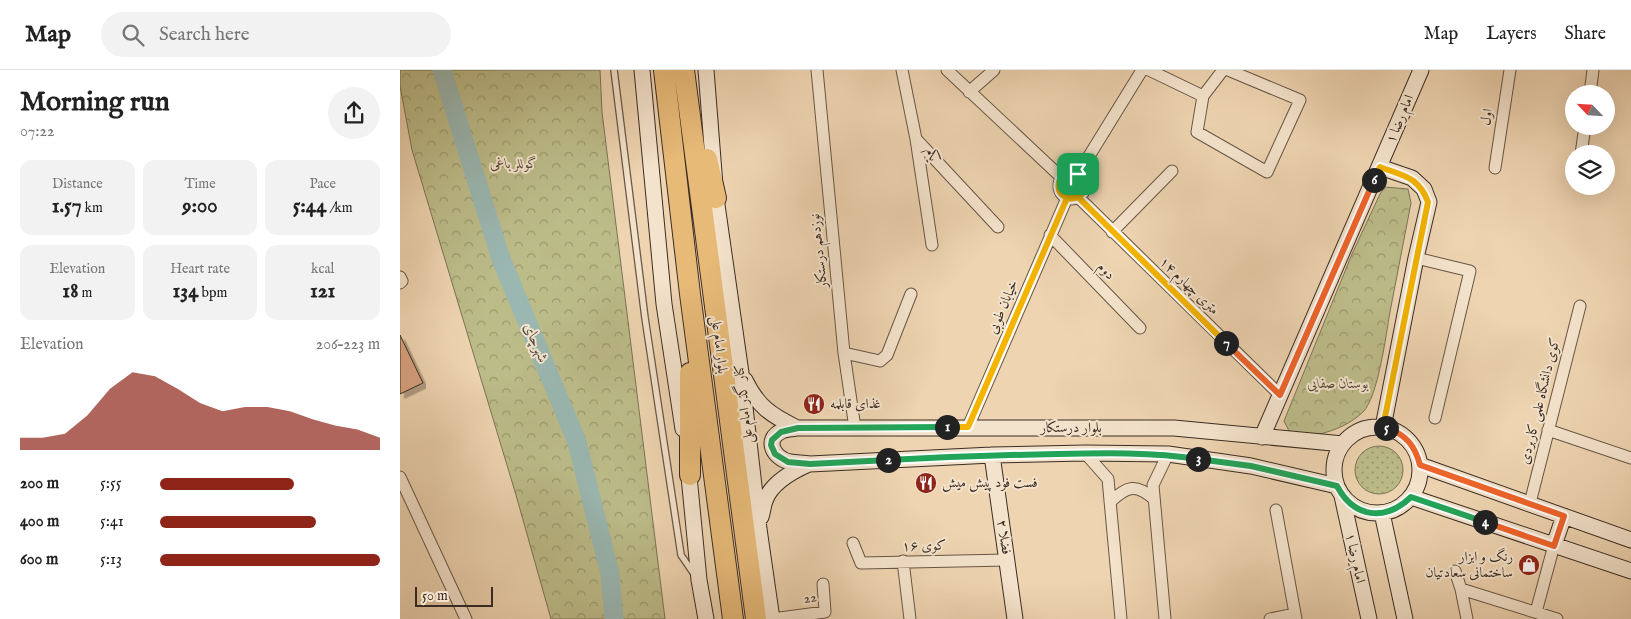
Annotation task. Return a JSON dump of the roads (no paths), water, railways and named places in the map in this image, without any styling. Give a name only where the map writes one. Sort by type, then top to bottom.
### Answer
[{"type":"highway","name":"بلوار امام علی","points":[[664,70],[690,294],[733,619]]},
{"type":"highway","points":[[685,70],[716,198]]},
{"type":"highway","name":"بلوار امام علی","points":[[685,70],[756,619]]},
{"type":"highway","points":[[690,294],[690,474]]},
{"type":"main road","points":[[642,70],[664,304],[690,474],[699,580],[706,619]]},
{"type":"main road","name":"کنار گذر امام علی","points":[[706,70],[716,198],[741,373],[759,529],[772,619]]},
{"type":"main road","name":"امام رضا ۱","points":[[1262,437],[1421,70]]},
{"type":"main road","points":[[1380,167],[1412,178],[1424,189],[1428,202],[1383,427]]},
{"type":"main road","points":[[741,373],[753,397],[774,416],[798,428]]},
{"type":"main road","points":[[1383,427],[1394,430],[1404,436],[1414,449],[1420,465],[1420,476],[1417,487],[1403,505],[1393,511],[1382,514],[1360,510],[1350,504],[1340,491],[1334,475],[1334,464],[1337,453],[1351,436],[1361,430],[1383,427]]},
{"type":"main road","points":[[798,428],[781,432],[772,440],[771,445],[775,454],[788,462],[810,464]]},
{"type":"main road","name":"بلوار درستکار","points":[[798,428],[1174,428],[1343,444]]},
{"type":"main road","name":"بلوار درستکار","points":[[810,464],[992,455],[1168,454],[1251,466],[1340,491]]},
{"type":"main road","name":"فضلا ۲","points":[[992,455],[1015,619]]},
{"type":"main road","points":[[759,529],[765,499],[773,488],[793,471],[810,464]]},
{"type":"main road","points":[[1420,465],[1631,540]]},
{"type":"main road","name":"امام رضا ۱","points":[[1340,491],[1368,619]]},
{"type":"main road","points":[[1411,497],[1631,572]]},
{"type":"main road","points":[[1382,514],[1405,619]]},
{"type":"main road","points":[[1554,546],[1564,516]]},
{"type":"street","name":"نوزدهم درستکار","points":[[816,70],[844,353],[855,428]]},
{"type":"street","name":"یکم","points":[[902,70],[916,139],[932,245]]},
{"type":"street","points":[[946,70],[1062,177]]},
{"type":"street","points":[[969,92],[994,70]]},
{"type":"street","points":[[1078,174],[1142,70]]},
{"type":"street","points":[[1149,70],[1203,96]]},
{"type":"street","points":[[1223,70],[1203,96],[1197,132],[1267,172],[1300,100],[1228,70]]},
{"type":"street","name":"اول","points":[[1495,168],[1510,70]]},
{"type":"street","points":[[1591,85],[1593,70]]},
{"type":"street","points":[[916,139],[998,227]]},
{"type":"street","points":[[1112,232],[1172,171]]},
{"type":"street","points":[[1066,173],[1078,174],[1083,179],[1085,185],[1083,192],[1073,198],[1062,194],[1059,189],[1059,182],[1062,177],[1066,173]]},
{"type":"street","name":"۱۴ متری چهارم","points":[[1073,198],[1112,232],[1280,395]]},
{"type":"street","name":"خیابان طوبی","points":[[968,427],[1050,235],[1073,198]]},
{"type":"street","name":"دوم","points":[[1050,235],[1140,328]]},
{"type":"street","points":[[1416,258],[1470,271],[1435,418]]},
{"type":"street","points":[[400,277],[402,282],[400,283]]},
{"type":"street","points":[[844,353],[880,360],[887,355],[911,294]]},
{"type":"street","name":"کوی دانشگاه علمی کاربردی","points":[[1530,503],[1580,306]]},
{"type":"street","points":[[1548,430],[1631,458]]},
{"type":"street","points":[[1086,453],[1108,479],[1121,619]]},
{"type":"street","points":[[1165,619],[1153,485],[1168,454]]},
{"type":"street","points":[[400,477],[466,619]]},
{"type":"street","points":[[1110,502],[1121,491],[1132,488],[1144,490],[1154,499]]},
{"type":"street","points":[[400,506],[411,501]]},
{"type":"street","points":[[1270,619],[1295,616],[1276,510]]},
{"type":"street","name":"کوی ۱۶","points":[[854,543],[862,562],[1007,560]]},
{"type":"street","points":[[1536,612],[1554,546]]},
{"type":"street","points":[[903,561],[910,619]]},
{"type":"street","points":[[1456,571],[1468,619]]},
{"type":"street","name":"22","points":[[772,619],[825,612],[823,584]]},
{"type":"street","points":[[1461,589],[1557,619]]},
{"type":"lane","points":[[614,70],[645,318],[681,555],[699,580]]},
{"type":"waterway","name":"شهرچای","points":[[442,70],[501,259],[577,442],[610,574],[614,619]]},
{"type":"place","name":"غذای قابلمه","points":[[814,404]]},
{"type":"place","name":"فست فود پیش میش","points":[[926,483]]},
{"type":"place","name":"رنگ و ابزار ساختمانی سعادتیان","points":[[1529,565]]},
{"type":"park label","name":"گوللر باغی","points":[[514,164]]},
{"type":"park label","name":"بوستان صفایی","points":[[1338,384]]}]
